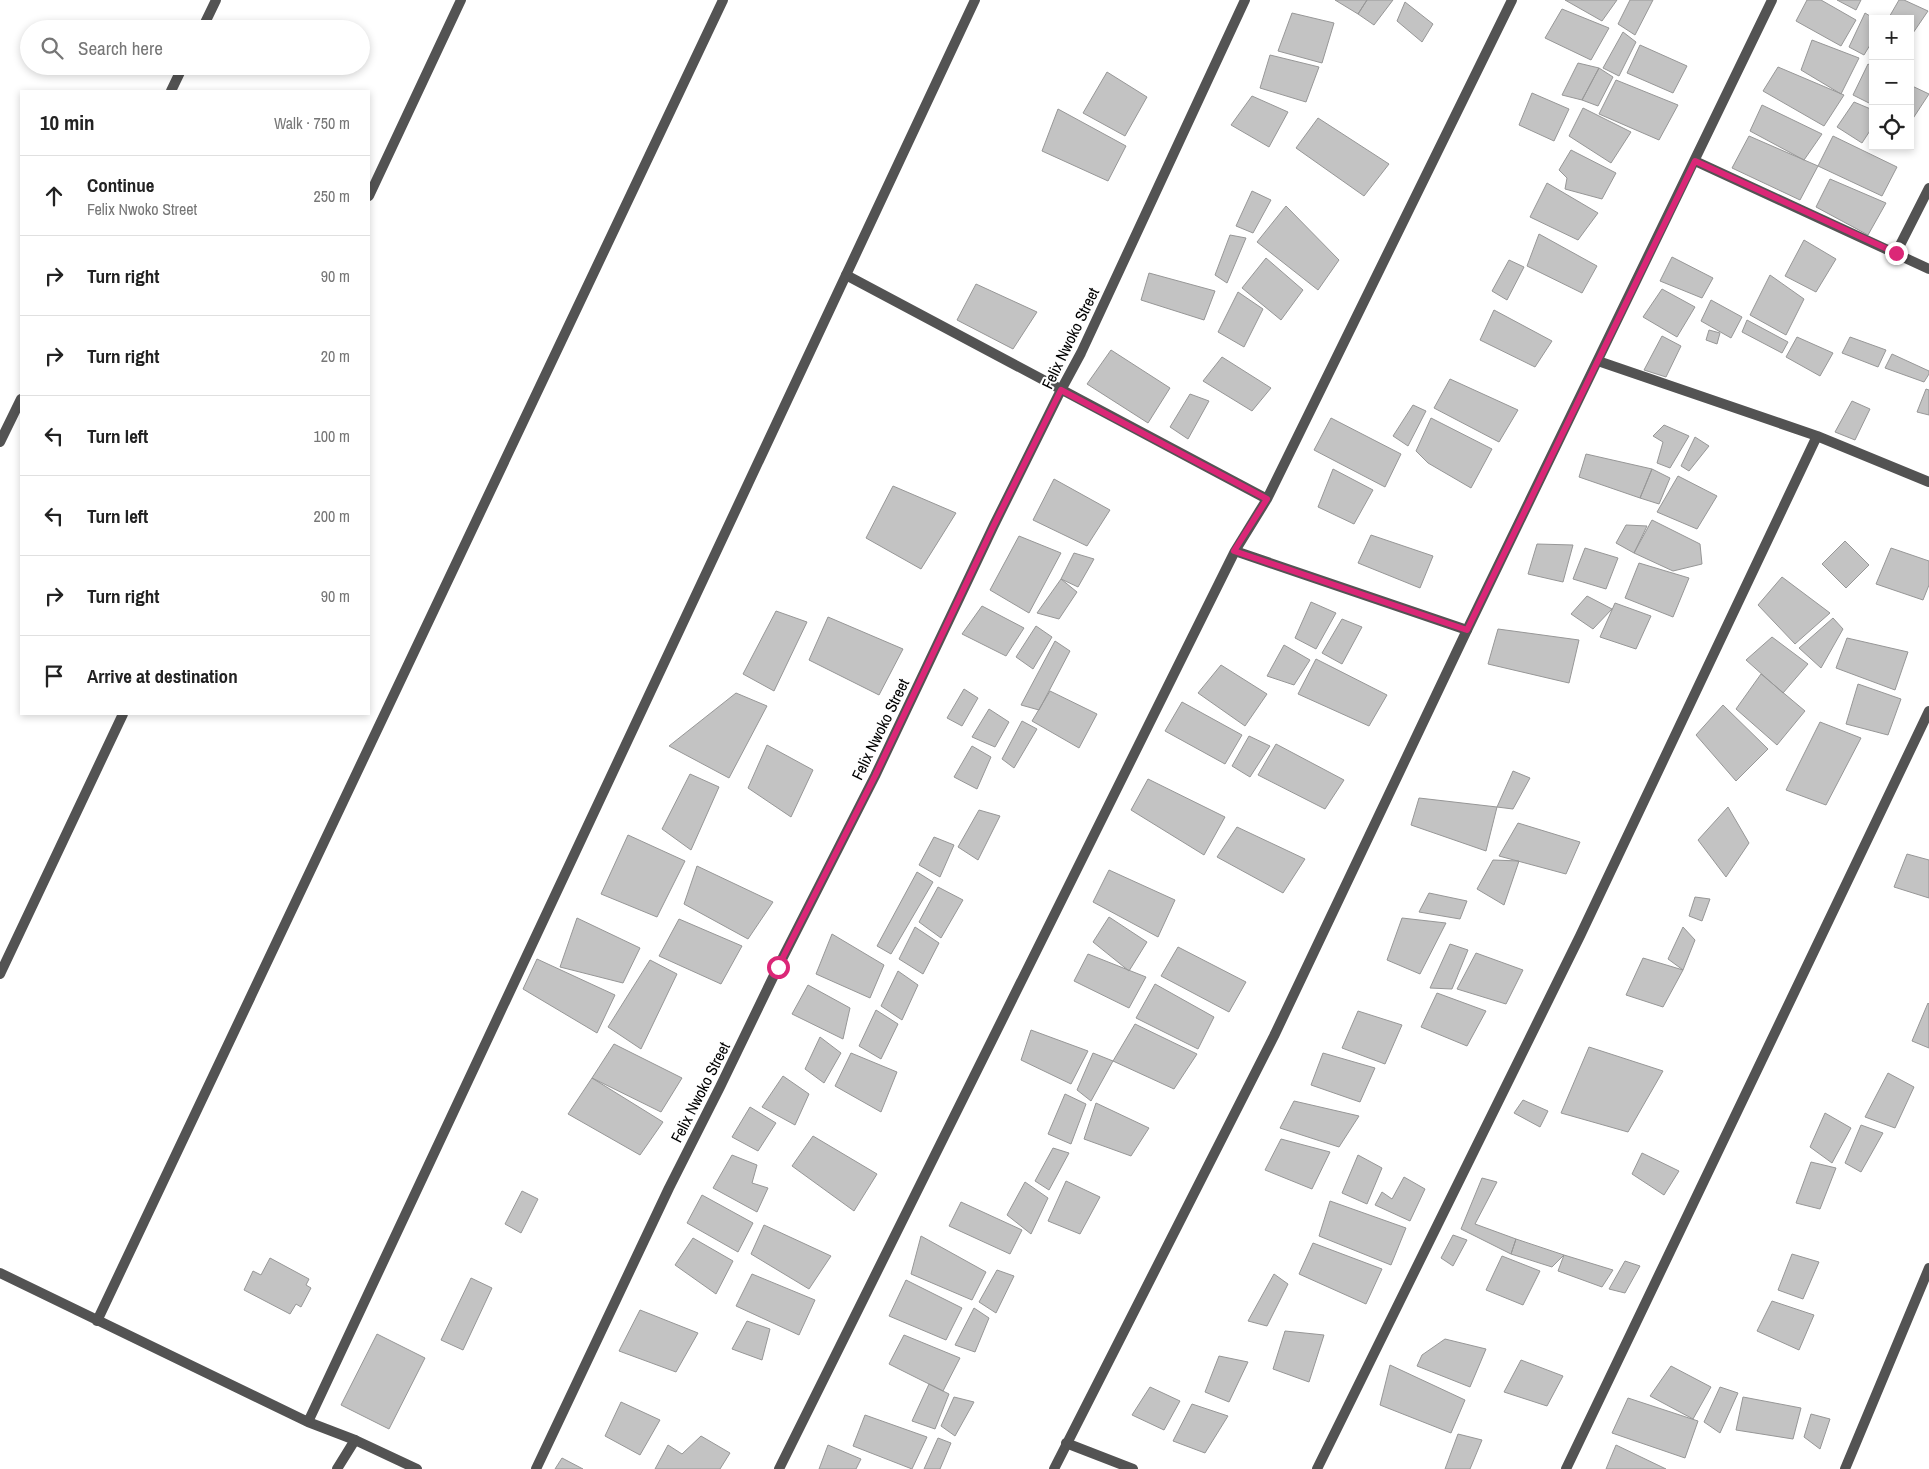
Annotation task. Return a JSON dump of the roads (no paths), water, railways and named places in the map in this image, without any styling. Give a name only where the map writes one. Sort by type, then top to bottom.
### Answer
[{"type":"street","points":[[206,20],[216,0]]},
{"type":"street","points":[[370,194],[462,0]]},
{"type":"street","points":[[98,1322],[723,0]]},
{"type":"street","points":[[308,1422],[975,0]]},
{"type":"street","name":"Felix Nwoko Street","points":[[536,1469],[668,1188],[720,1088],[778,967],[875,776],[994,525],[1081,353],[1245,0]]},
{"type":"street","points":[[779,1469],[1234,551],[1267,499],[1512,0]]},
{"type":"street","points":[[1054,1469],[1274,1036],[1467,630],[1772,0]]},
{"type":"street","points":[[172,90],[179,75]]},
{"type":"street","points":[[1695,161],[1929,269]]},
{"type":"street","points":[[1896,253],[1929,188]]},
{"type":"street","points":[[846,276],[1267,499]]},
{"type":"street","points":[[1598,361],[1817,436],[1929,482]]},
{"type":"street","points":[[0,442],[20,401]]},
{"type":"street","points":[[1316,1469],[1580,936],[1817,436]]},
{"type":"street","points":[[1234,551],[1467,630]]},
{"type":"street","points":[[1566,1469],[1929,711]]},
{"type":"street","points":[[0,974],[123,715]]},
{"type":"street","points":[[1845,1469],[1929,1268]]},
{"type":"street","points":[[0,1273],[308,1422],[355,1440],[417,1469]]},
{"type":"street","points":[[337,1469],[355,1440]]},
{"type":"street","points":[[1066,1443],[1133,1469]]}]
